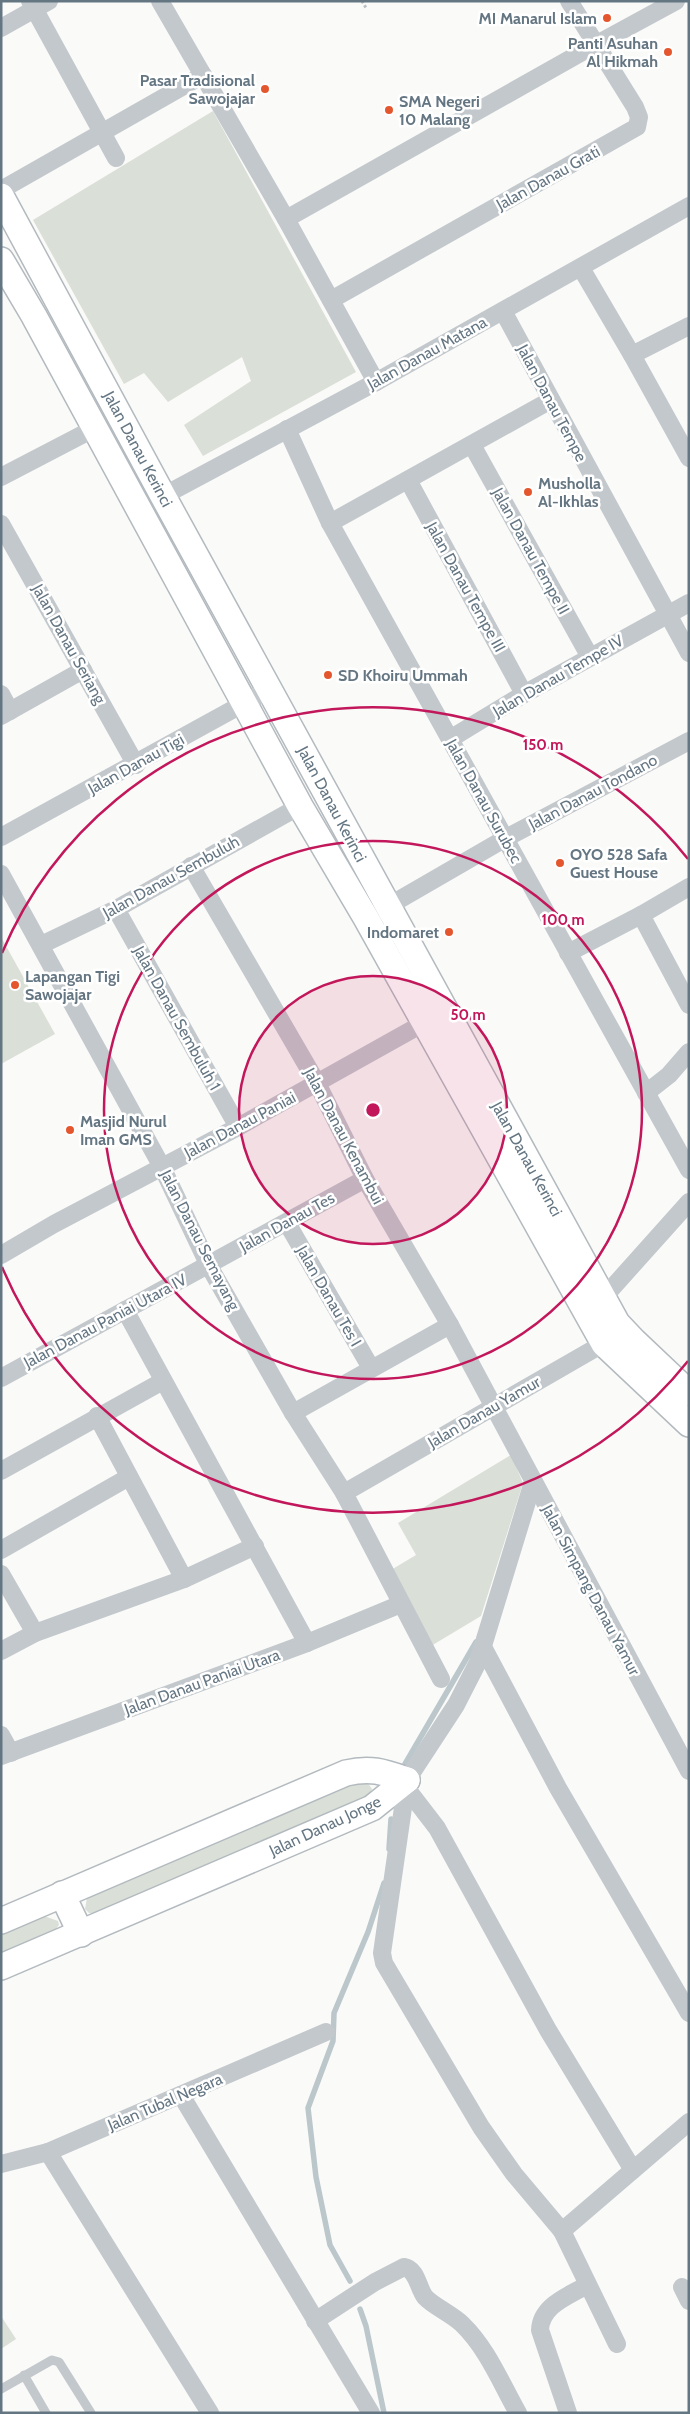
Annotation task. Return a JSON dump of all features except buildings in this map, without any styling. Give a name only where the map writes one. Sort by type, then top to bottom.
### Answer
[{"type":"street","points":[[160,1],[286,220],[376,382]]},
{"type":"street","name":"Jalan Danau Grati","points":[[331,300],[634,130],[639,120],[635,107],[569,1]]},
{"type":"street","points":[[286,220],[676,1]]},
{"type":"street","points":[[1,28],[38,4],[116,158]]},
{"type":"street","points":[[1,190],[101,131],[203,75]]},
{"type":"street","name":"Jalan Danau Kerinci","points":[[1,196],[163,496],[604,1297],[614,1338],[689,1393]]},
{"type":"street","name":"Jalan Danau Matana","points":[[163,496],[503,312],[689,206]]},
{"type":"street","name":"Jalan Danau Kerinci","points":[[1,260],[34,316],[300,806],[366,918],[424,1023],[614,1338],[689,1424]]},
{"type":"street","points":[[581,268],[689,458]]},
{"type":"street","points":[[34,316],[59,304]]},
{"type":"street","name":"Jalan Danau Tempe","points":[[503,312],[689,653]]},
{"type":"street","points":[[632,355],[689,326]]},
{"type":"street","points":[[330,523],[551,400]]},
{"type":"street","points":[[1,477],[95,428]]},
{"type":"street","name":"Jalan Danau Surubec","points":[[287,428],[330,523],[689,1170]]},
{"type":"street","name":"Jalan Danau Tempe II","points":[[472,445],[590,657]]},
{"type":"street","name":"Jalan Danau Tempe III","points":[[408,480],[524,694]]},
{"type":"street","name":"Jalan Danau Seriang","points":[[2,527],[136,765]]},
{"type":"street","name":"Jalan Danau Tempe IV","points":[[450,739],[524,694],[689,603]]},
{"type":"street","points":[[1,694],[6,714],[83,670]]},
{"type":"street","name":"Jalan Danau Tigi","points":[[1,837],[136,765],[270,689]]},
{"type":"street","name":"Jalan Danau Tondano","points":[[366,918],[506,838],[689,741]]},
{"type":"street","name":"Jalan Danau Sembuluh","points":[[41,945],[116,909],[300,806]]},
{"type":"street","name":"Jalan Danau Kenambui","points":[[191,866],[317,1084],[365,1179],[450,1325],[494,1408]]},
{"type":"street","name":"Jalan Danau Semayang","points":[[1,874],[162,1167],[209,1266],[293,1413],[344,1493],[442,1679]]},
{"type":"street","points":[[568,953],[641,915],[689,887]]},
{"type":"street","name":"Jalan Danau Sembuluh 1","points":[[116,909],[238,1127]]},
{"type":"street","points":[[641,915],[689,1005]]},
{"type":"street","name":"Jalan Danau Paniai","points":[[1,1255],[317,1084],[424,1023]]},
{"type":"street","points":[[646,1093],[669,1075],[689,1052]]},
{"type":"street","name":"Jalan Danau Tes","points":[[209,1266],[365,1179]]},
{"type":"street","points":[[604,1297],[689,1202]]},
{"type":"street","name":"Jalan Danau Tes I","points":[[287,1223],[371,1368]]},
{"type":"street","name":"Jalan Danau Paniai Utara IV","points":[[1,1378],[124,1310],[209,1266]]},
{"type":"street","points":[[124,1310],[307,1643]]},
{"type":"street","points":[[293,1413],[450,1325]]},
{"type":"street","name":"Jalan Danau Yamur","points":[[344,1493],[614,1338]]},
{"type":"street","points":[[1,1471],[163,1381]]},
{"type":"street","name":"Jalan Simpang Danau Yamur","points":[[494,1408],[689,1771]]},
{"type":"street","points":[[97,1416],[184,1579]]},
{"type":"street","points":[[1,1550],[129,1477]]},
{"type":"street","points":[[533,1482],[483,1647],[456,1705],[407,1785],[382,1953],[384,1963],[480,2127],[514,2174],[562,2231],[617,2344]]},
{"type":"street","points":[[1,1651],[35,1633],[184,1579],[255,1546]]},
{"type":"street","points":[[1,1574],[35,1633]]},
{"type":"street","name":"Jalan Danau Paniai Utara","points":[[6,1754],[307,1643],[402,1604]]},
{"type":"street","points":[[483,1647],[563,1796],[689,2013]]},
{"type":"street","points":[[1,1735],[6,1754]]},
{"type":"street","name":"Jalan Danau Jonge","points":[[1,1921],[346,1773],[364,1769],[376,1770],[407,1785]]},
{"type":"street","points":[[407,1785],[437,1828],[548,2030],[633,2170]]},
{"type":"street","name":"Jalan Danau Jonge","points":[[1,1967],[372,1808],[407,1785]]},
{"type":"street","points":[[62,1894],[80,1934]]},
{"type":"street","name":"Jalan Tubal Negara","points":[[1,2164],[48,2152],[326,2032]]},
{"type":"street","points":[[181,2095],[371,2413]]},
{"type":"street","points":[[562,2231],[689,2122]]},
{"type":"street","points":[[48,2152],[210,2413]]},
{"type":"street","points":[[315,2321],[375,2282],[404,2267],[408,2268],[412,2270],[429,2301],[439,2306],[462,2324],[475,2339],[518,2413]]},
{"type":"street","points":[[568,2413],[540,2330],[540,2323],[551,2306],[587,2285]]},
{"type":"lane","points":[[1,2389],[45,2362],[52,2360],[58,2362],[90,2413]]},
{"type":"lane","points":[[24,2376],[46,2413]]},
{"type":"path","points":[[362,1],[366,8]]},
{"type":"shaded area","points":[[213,111],[356,372],[203,456],[184,425],[251,381],[242,357],[168,402],[144,373],[124,384],[33,220]]},
{"type":"shaded area","name":"Lapangan Tigi Sawojajar","points":[[1,937],[55,1034],[1,1064]]},
{"type":"shaded area","points":[[511,1455],[523,1483],[481,1616],[431,1646],[391,1570],[416,1555],[398,1523]]},
{"type":"shaded area","points":[[367,1782],[372,1789],[369,1796],[97,1914],[89,1913],[85,1909],[87,1898],[350,1784]]},
{"type":"shaded area","points":[[44,1916],[58,1921],[59,1925],[55,1930],[1,1954],[1,1935]]},
{"type":"shaded area","points":[[1,2316],[16,2339],[1,2349]]},
{"type":"waterway","points":[[405,1764],[476,1642]]},
{"type":"waterway","points":[[389,1849],[391,1819]]},
{"type":"waterway","points":[[350,2281],[330,2245],[316,2177],[308,2108],[333,2041],[334,2013],[368,1932],[384,1883]]},
{"type":"waterway","points":[[360,2309],[366,2326],[384,2413]]},
{"type":"place","name":"MI Manarul Islam","points":[[607,18]]},
{"type":"place","name":"Panti Asuhan Al Hikmah","points":[[668,52]]},
{"type":"place","name":"Pasar Tradisional Sawojajar","points":[[265,89]]},
{"type":"place","name":"SMA Negeri 10 Malang","points":[[389,110]]},
{"type":"place","name":"Musholla Al-Ikhlas","points":[[528,492]]},
{"type":"place","name":"SD Khoiru Ummah","points":[[328,675]]},
{"type":"place","name":"OYO 528 Safa Guest House","points":[[560,863]]},
{"type":"place","name":"Indomaret","points":[[449,932]]},
{"type":"place","name":"Lapangan Tigi Sawojajar","points":[[15,985]]},
{"type":"place","name":"Masjid Nurul Iman GMS","points":[[70,1130]]}]
